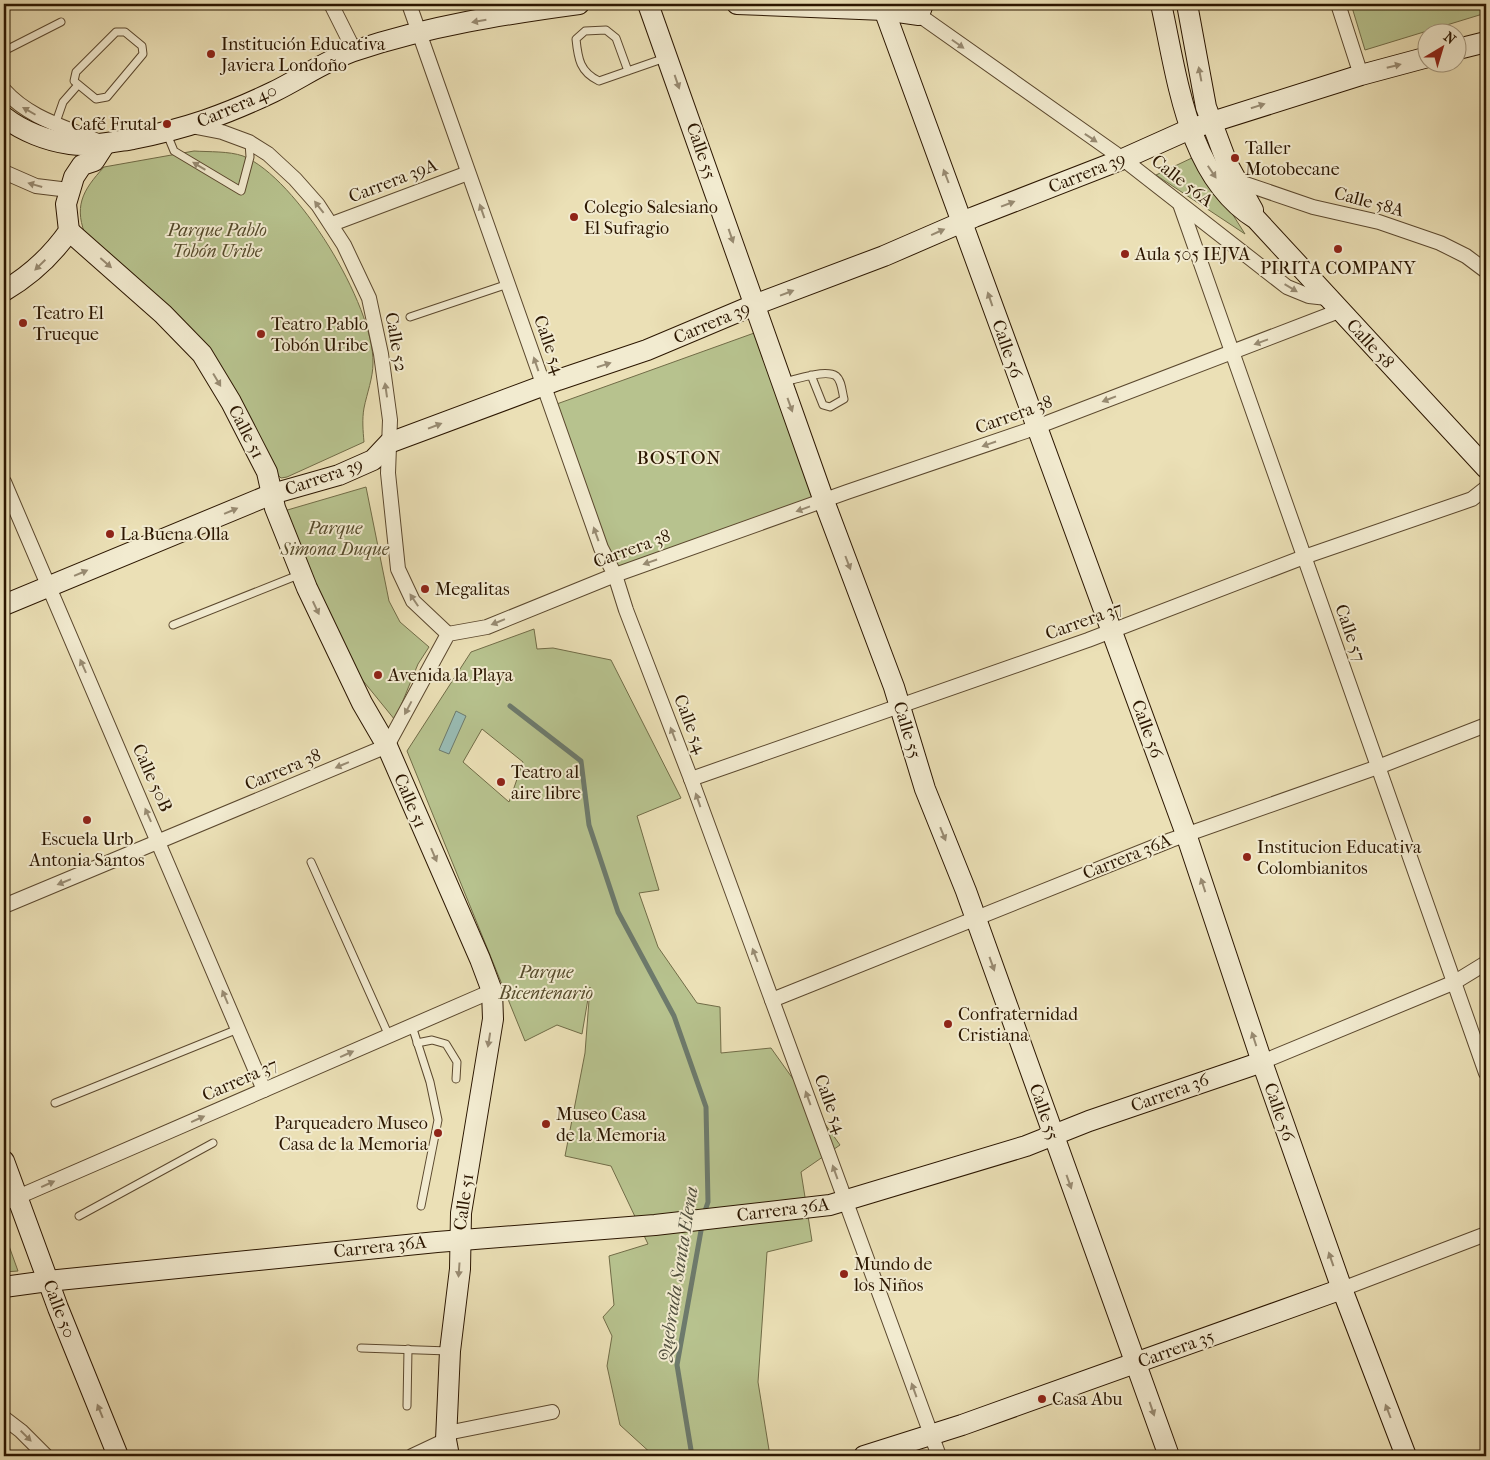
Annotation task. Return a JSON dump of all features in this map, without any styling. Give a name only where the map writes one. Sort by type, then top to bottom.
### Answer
[{"type":"street","points":[[331,4],[354,50]]},
{"type":"street","name":"Calle 54","points":[[409,4],[601,548],[615,575],[626,610],[691,779],[939,1456]]},
{"type":"street","name":"Carrera 40","points":[[105,144],[190,126],[272,92],[354,50],[418,31],[579,4]]},
{"type":"street","name":"Calle 55","points":[[648,4],[824,501],[900,707],[925,788],[975,918],[1127,1345],[1136,1363],[1169,1456]]},
{"type":"street","points":[[737,4],[921,9]]},
{"type":"street","name":"Calle 58","points":[[1161,4],[1190,129],[1205,162],[1223,188],[1243,211],[1256,219]]},
{"type":"street","name":"Calle 58","points":[[1187,4],[1206,107],[1224,156],[1256,219],[1486,468]]},
{"type":"street","points":[[1338,4],[1360,74]]},
{"type":"street","name":"Calle 56","points":[[883,7],[1186,834],[1262,1062],[1342,1289],[1406,1456]]},
{"type":"street","name":"Calle 56A","points":[[921,9],[1123,159],[1287,287],[1333,304]]},
{"type":"street","points":[[1468,46],[1486,42]]},
{"type":"street","name":"Carrera 39","points":[[4,605],[272,494],[339,475],[373,460],[389,443],[647,350],[754,305],[884,256],[963,221],[1123,159],[1190,129],[1360,74],[1418,60]]},
{"type":"street","points":[[4,90],[18,104],[55,126],[105,144]]},
{"type":"street","points":[[4,117],[23,129],[44,138],[70,144],[105,144]]},
{"type":"street","name":"Calle 52","points":[[190,126],[222,132],[249,142],[268,154],[295,179],[332,224],[369,298],[380,354],[388,410],[388,473],[398,569],[413,601],[448,634]]},
{"type":"street","points":[[4,291],[30,275],[55,251],[69,231],[66,217],[69,190],[82,165],[94,161],[105,144]]},
{"type":"street","points":[[4,172],[36,186],[69,190]]},
{"type":"street","name":"Carrera 39A","points":[[332,224],[468,173]]},
{"type":"street","name":"Calle 58A","points":[[1237,181],[1313,207],[1379,222],[1440,243],[1466,256],[1486,271]]},
{"type":"street","name":"Calle 57","points":[[1180,204],[1378,767],[1456,982],[1486,1073]]},
{"type":"street","name":"Calle 51","points":[[69,231],[163,314],[202,354],[231,402],[267,472],[275,508],[301,574],[362,703],[387,746],[480,959],[492,991],[493,1019],[459,1240],[460,1269],[450,1351],[447,1443]]},
{"type":"street","name":"Carrera 38","points":[[448,634],[487,626],[615,575],[1036,428],[1233,352],[1333,304]]},
{"type":"street","name":"Calle 50B","points":[[4,482],[264,1090]]},
{"type":"street","name":"Carrera 37","points":[[691,779],[1112,631],[1304,557],[1472,499],[1486,488]]},
{"type":"street","points":[[387,746],[448,634]]},
{"type":"street","name":"Carrera 36A","points":[[772,1000],[1186,834],[1378,767],[1486,725]]},
{"type":"street","name":"Carrera 38","points":[[4,906],[160,843],[387,746]]},
{"type":"street","name":"Carrera 36","points":[[845,1200],[1026,1146],[1262,1062],[1456,982],[1486,963]]},
{"type":"street","name":"Carrera 37","points":[[10,1200],[492,991]]},
{"type":"street","name":"Calle 50","points":[[4,1161],[10,1200],[48,1281],[118,1456]]},
{"type":"street","name":"Carrera 36A","points":[[4,1287],[459,1240],[655,1225],[807,1209],[845,1200]]},
{"type":"street","name":"Carrera 35","points":[[864,1456],[932,1435],[1136,1363],[1342,1289],[1486,1234]]},
{"type":"street","points":[[412,1456],[447,1443],[552,1412]]},
{"type":"street","points":[[4,1418],[21,1431],[46,1456]]},
{"type":"lane","points":[[4,50],[61,22]]},
{"type":"lane","points":[[628,71],[616,38],[606,30],[585,31],[576,39],[577,56],[587,76],[599,82],[668,57]]},
{"type":"lane","points":[[116,32],[124,32],[142,46],[143,54],[106,97],[96,100],[77,86],[74,81],[76,72],[116,32]]},
{"type":"lane","points":[[55,126],[63,102],[77,86]]},
{"type":"lane","points":[[166,132],[174,151],[241,191],[250,157],[249,142]]},
{"type":"lane","points":[[410,317],[508,284]]},
{"type":"lane","points":[[782,383],[812,375],[829,373],[840,381],[844,398],[830,407],[823,405],[812,375]]},
{"type":"lane","points":[[173,625],[301,574]]},
{"type":"lane","points":[[311,862],[389,1036]]},
{"type":"lane","points":[[412,1026],[430,1082],[438,1120],[421,1206]]},
{"type":"lane","points":[[56,1103],[238,1029]]},
{"type":"lane","points":[[417,1043],[432,1040],[446,1044],[457,1062],[456,1079]]},
{"type":"lane","points":[[79,1216],[213,1143]]},
{"type":"lane","points":[[361,1348],[450,1351]]},
{"type":"lane","points":[[407,1406],[408,1349]]},
{"type":"green space","points":[[1351,4],[1486,4],[1486,13],[1457,22],[1418,22],[1418,34],[1365,50]]},
{"type":"green space","name":"Parque Pablo Tobón Uribe","points":[[194,151],[225,152],[243,156],[264,169],[286,189],[329,246],[347,278],[361,309],[370,338],[373,369],[363,412],[364,442],[287,477],[281,478],[274,471],[244,410],[87,239],[83,228],[80,208],[82,200],[90,184],[104,167]]},
{"type":"green space","points":[[1196,156],[1245,234],[1156,175]]},
{"type":"green space","points":[[757,332],[818,499],[615,572],[554,405]]},
{"type":"green space","name":"Parque Simona Duque","points":[[366,487],[389,601],[400,622],[429,647],[418,664],[395,720],[351,666],[284,511]]},
{"type":"green space","name":"Parque Bicentenario","points":[[534,629],[537,649],[553,648],[611,660],[681,798],[637,816],[659,890],[639,893],[658,947],[697,1003],[720,1007],[721,1053],[771,1048],[840,1145],[801,1172],[812,1241],[767,1252],[758,1382],[770,1456],[654,1456],[620,1425],[607,1366],[612,1336],[603,1317],[614,1305],[609,1256],[648,1244],[611,1166],[565,1156],[585,1053],[590,987],[582,1034],[557,1025],[525,1041],[407,751],[471,652]],"holes":[[[482,729],[523,762],[509,802],[463,762]]]},
{"type":"green space","points":[[4,1232],[18,1271],[4,1272]]},
{"type":"water","points":[[456,711],[466,716],[449,754],[439,750]]},
{"type":"waterway","name":"Quebrada Santa Elena","points":[[510,706],[581,761],[589,825],[618,912],[674,1016],[706,1107],[708,1202],[704,1214]]},
{"type":"waterway","name":"Quebrada Santa Elena","points":[[692,1456],[677,1365],[702,1225]]},
{"type":"place","name":"Institución Educativa Javiera Londoño","points":[[211,54]]},
{"type":"place","name":"Café Frutal","points":[[167,124]]},
{"type":"place","name":"Taller Motobecane","points":[[1235,158]]},
{"type":"place","name":"Colegio Salesiano El Sufragio","points":[[574,217]]},
{"type":"place","name":"PIRITA COMPANY","points":[[1338,249]]},
{"type":"place","name":"Aula 505 IEJVA","points":[[1125,254]]},
{"type":"place","name":"Teatro El Trueque","points":[[23,323]]},
{"type":"place","name":"Teatro Pablo Tobón Uribe","points":[[261,334]]},
{"type":"place","name":"La Buena Olla","points":[[110,534]]},
{"type":"place","name":"Megalitas","points":[[425,589]]},
{"type":"place","name":"Avenida la Playa","points":[[378,675]]},
{"type":"place","name":"Teatro al aire libre","points":[[501,782]]},
{"type":"place","name":"Escuela Urb Antonia Santos","points":[[87,820]]},
{"type":"place","name":"Institucion Educativa Colombianitos","points":[[1247,857]]},
{"type":"place","name":"Confraternidad Cristiana","points":[[948,1024]]},
{"type":"place","name":"Museo Casa de la Memoria","points":[[546,1124]]},
{"type":"place","name":"Parqueadero Museo Casa de la Memoria","points":[[438,1133]]},
{"type":"place","name":"Mundo de los Niños","points":[[844,1274]]},
{"type":"place","name":"Casa Abu","points":[[1042,1399]]},
{"type":"district","name":"BOSTON","points":[[679,458]]}]
